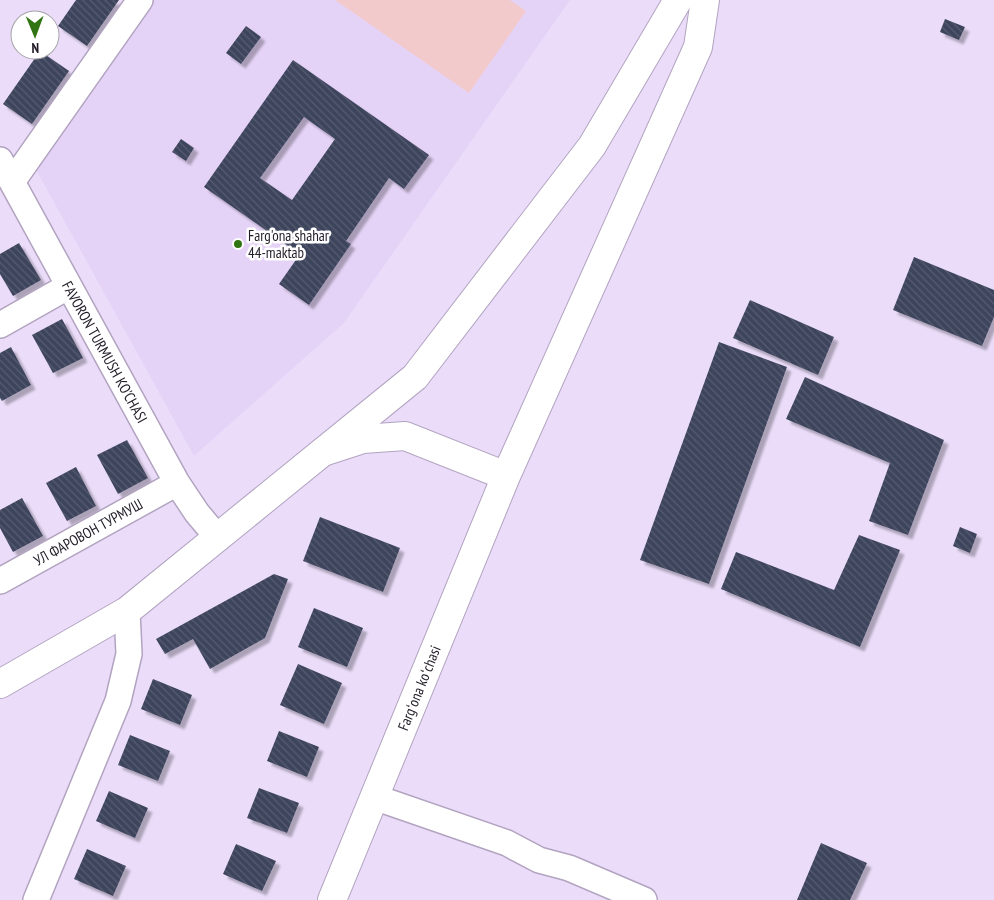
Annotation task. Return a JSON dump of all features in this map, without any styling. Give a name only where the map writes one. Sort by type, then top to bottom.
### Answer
[{"type":"street","points":[[12,182],[140,0]]},
{"type":"street","points":[[0,684],[127,611],[415,377],[592,146],[678,0]]},
{"type":"street","name":"Fargʻona koʻchasi","points":[[332,900],[506,476],[698,47],[705,0]]},
{"type":"street","name":"FAVORON TURMUSH KO'CHASI","points":[[0,160],[177,483],[197,513],[218,538]]},
{"type":"street","points":[[0,325],[69,286]]},
{"type":"street","points":[[321,453],[363,439],[405,436],[506,476]]},
{"type":"street","name":"УЛ ФАРОВОН ТУРМУШ","points":[[0,581],[177,483]]},
{"type":"street","points":[[36,900],[118,701],[129,654],[127,611]]},
{"type":"street","points":[[374,797],[507,843],[539,860],[569,868],[644,900]]},
{"type":"shaded area","name":"Farg'ona shahar 44-maktab","points":[[151,0],[570,0],[344,323],[194,456],[34,166]]},
{"type":"shaded area","points":[[335,0],[510,0],[526,11],[469,93]]},
{"type":"building","points":[[76,0],[119,0],[87,46],[60,27],[60,23]]},
{"type":"building","points":[[945,19],[965,27],[959,40],[940,32]]},
{"type":"building","points":[[246,26],[261,37],[241,64],[226,53]]},
{"type":"building","points":[[34,60],[53,60],[69,71],[32,124],[3,104]]},
{"type":"building","points":[[293,60],[429,155],[404,189],[389,178],[346,241],[351,244],[309,305],[279,284],[300,254],[204,187]],"holes":[[[304,117],[335,139],[292,200],[260,178]]]},
{"type":"building","points":[[181,139],[194,148],[186,161],[172,152]]},
{"type":"building","points":[[19,243],[41,280],[13,296],[0,274],[0,254]]},
{"type":"building","points":[[914,257],[994,290],[994,317],[982,346],[893,310]]},
{"type":"building","points":[[750,300],[834,337],[818,375],[733,338]]},
{"type":"building","points":[[62,319],[83,358],[53,373],[32,335]]},
{"type":"building","points":[[719,342],[787,367],[709,584],[640,560]]},
{"type":"building","points":[[11,347],[31,385],[2,401],[0,398],[0,353]]},
{"type":"building","points":[[805,377],[944,440],[908,535],[869,521],[890,463],[786,419]]},
{"type":"building","points":[[127,440],[148,478],[118,494],[97,455]]},
{"type":"building","points":[[76,467],[96,506],[67,521],[46,483]]},
{"type":"building","points":[[22,498],[43,536],[13,552],[0,528],[0,510]]},
{"type":"building","points":[[320,517],[400,548],[383,592],[303,561]]},
{"type":"building","points":[[960,527],[977,534],[970,553],[953,546]]},
{"type":"building","points":[[859,535],[900,550],[860,647],[721,589],[736,552],[834,590]]},
{"type":"building","points":[[274,574],[288,579],[265,638],[210,669],[193,639],[165,654],[156,639]]},
{"type":"building","points":[[314,608],[363,628],[347,667],[298,647]]},
{"type":"building","points":[[298,664],[342,683],[324,724],[280,705]]},
{"type":"building","points":[[153,679],[192,695],[180,725],[141,709]]},
{"type":"building","points":[[279,731],[319,747],[307,777],[267,761]]},
{"type":"building","points":[[130,735],[170,751],[158,781],[118,765]]},
{"type":"building","points":[[259,788],[299,803],[287,833],[247,818]]},
{"type":"building","points":[[109,791],[148,808],[135,838],[96,821]]},
{"type":"building","points":[[821,843],[867,863],[850,900],[797,900]]},
{"type":"building","points":[[236,844],[276,861],[262,891],[223,874]]},
{"type":"building","points":[[87,849],[126,866],[113,896],[74,879]]},
{"type":"place","name":"Farg'ona shahar 44-maktab","points":[[238,244]]}]
